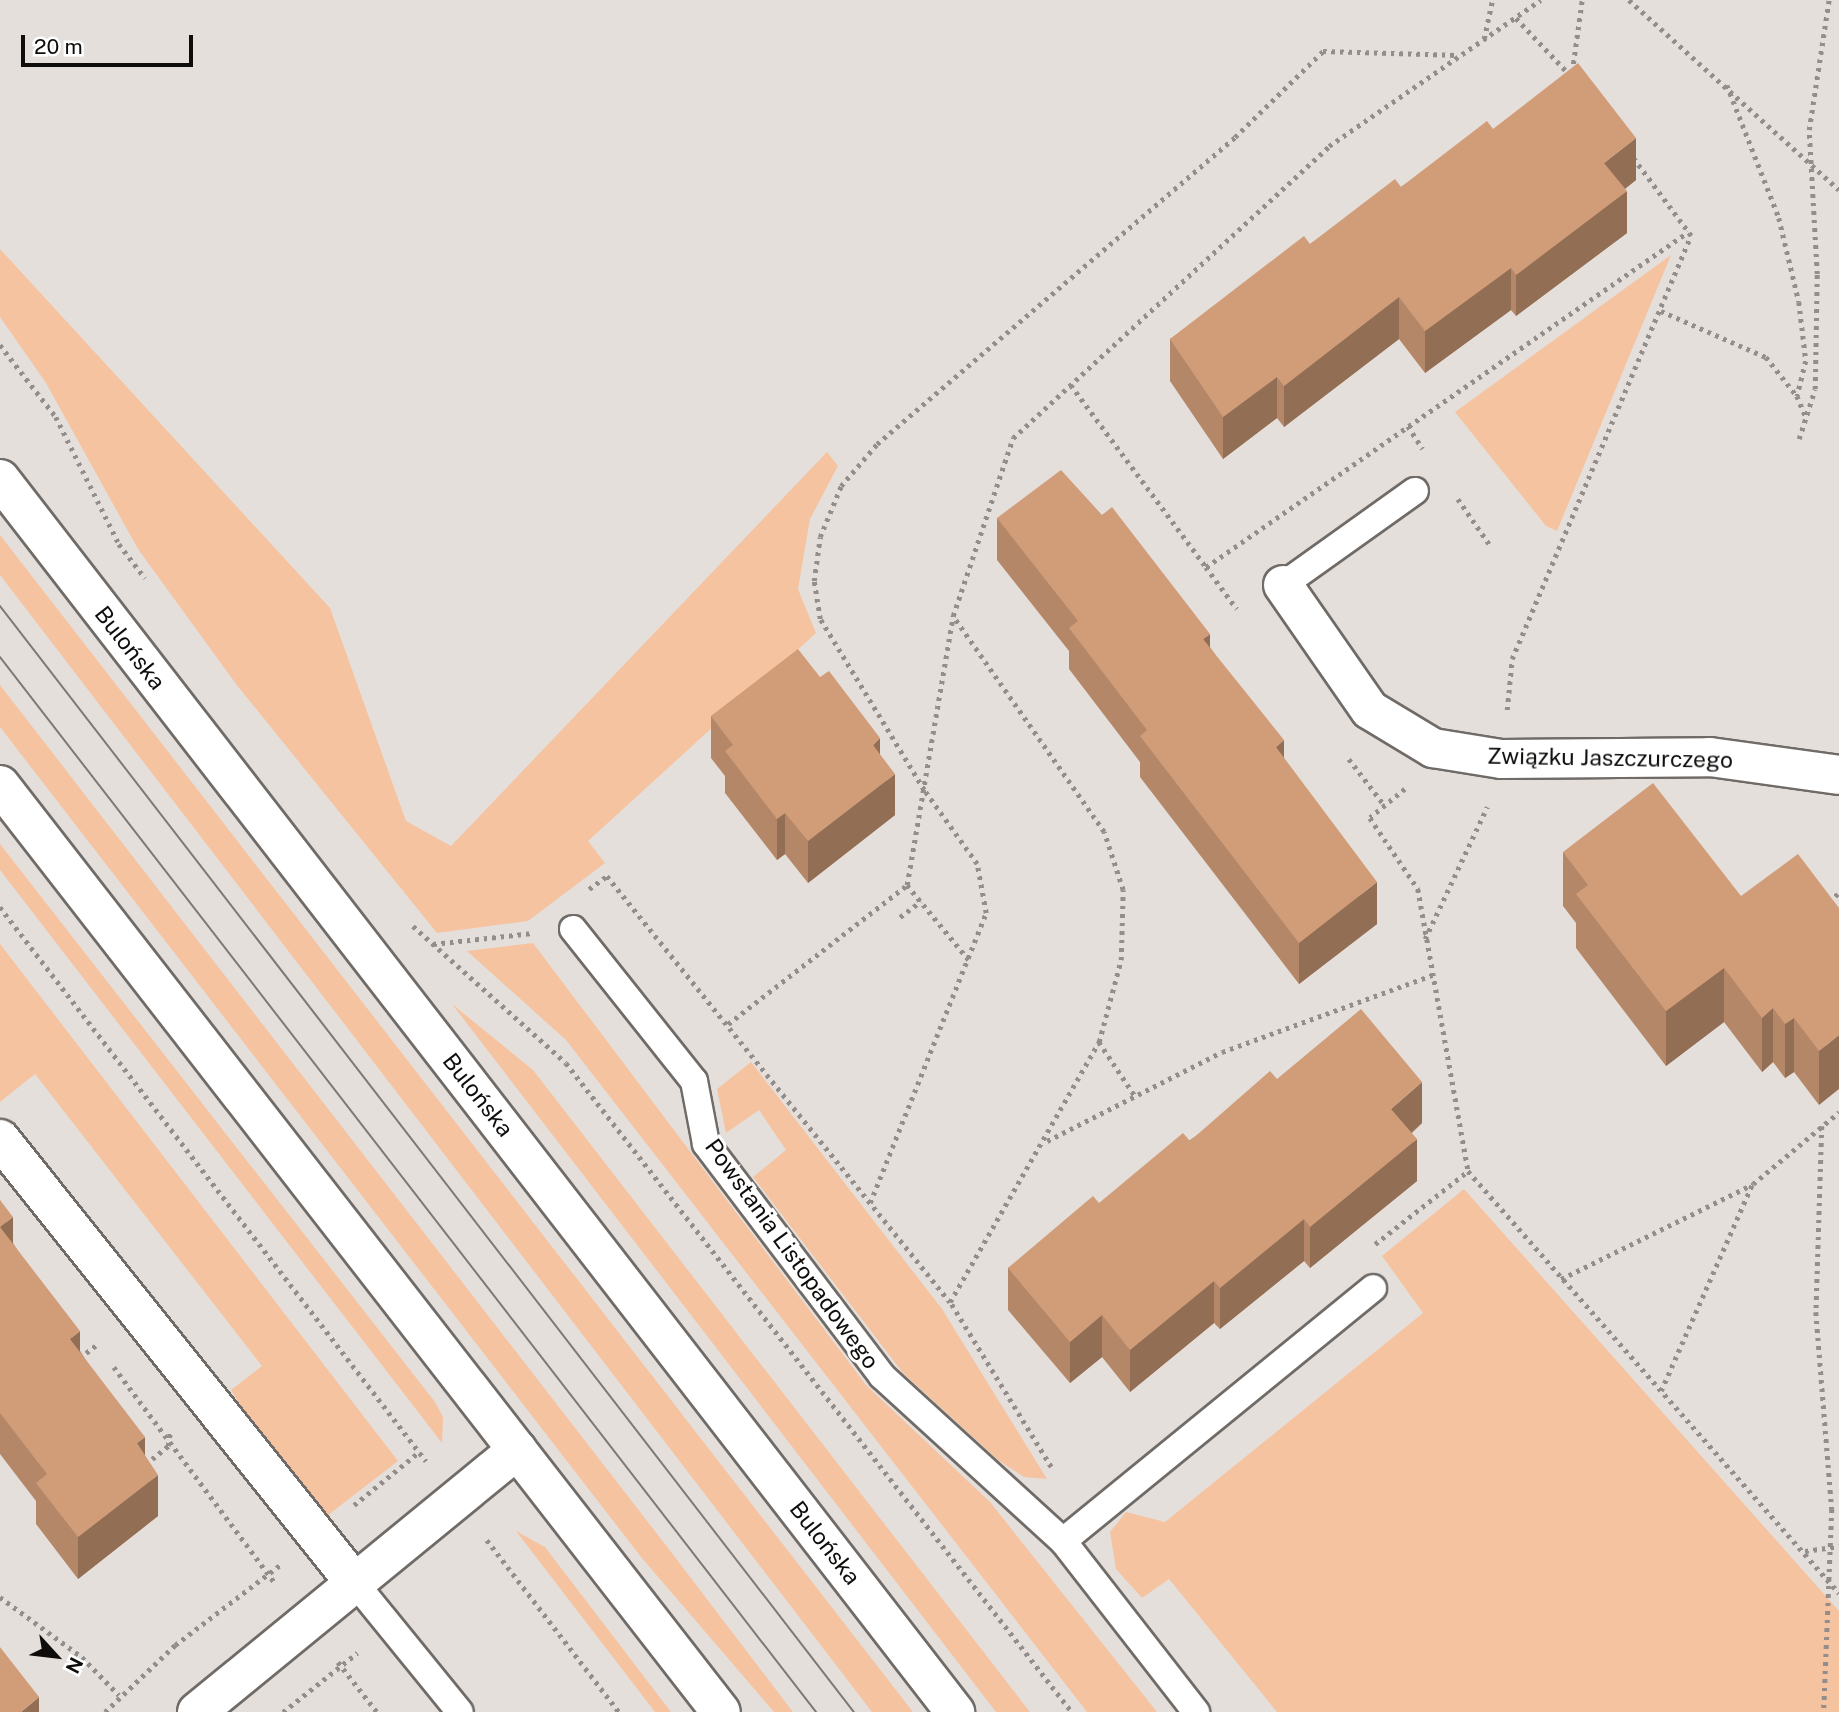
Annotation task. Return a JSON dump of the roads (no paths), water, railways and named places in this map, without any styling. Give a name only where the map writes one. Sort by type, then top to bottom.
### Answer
[{"type":"main road","name":"Bulońska","points":[[0,479],[955,1712]]},
{"type":"main road","name":"Związku Jaszczurczego","points":[[1283,585],[1370,710],[1433,748],[1501,759],[1710,757],[1839,775]]},
{"type":"main road","points":[[0,785],[721,1712]]},
{"type":"main road","points":[[0,1139],[355,1583]]},
{"type":"main road","points":[[197,1712],[455,1498],[517,1450]]},
{"type":"lane","name":"Związku Jaszczurczego","points":[[1283,585],[1415,491]]},
{"type":"lane","name":"Powstania Listopadowego","points":[[573,929],[694,1081],[706,1144],[882,1376],[1063,1541],[1196,1712]]},
{"type":"lane","points":[[1063,1541],[1373,1288]]},
{"type":"lane","points":[[355,1583],[460,1712]]},
{"type":"tram line","points":[[0,606],[854,1712]]},
{"type":"tram line","points":[[0,657],[816,1712]]}]
